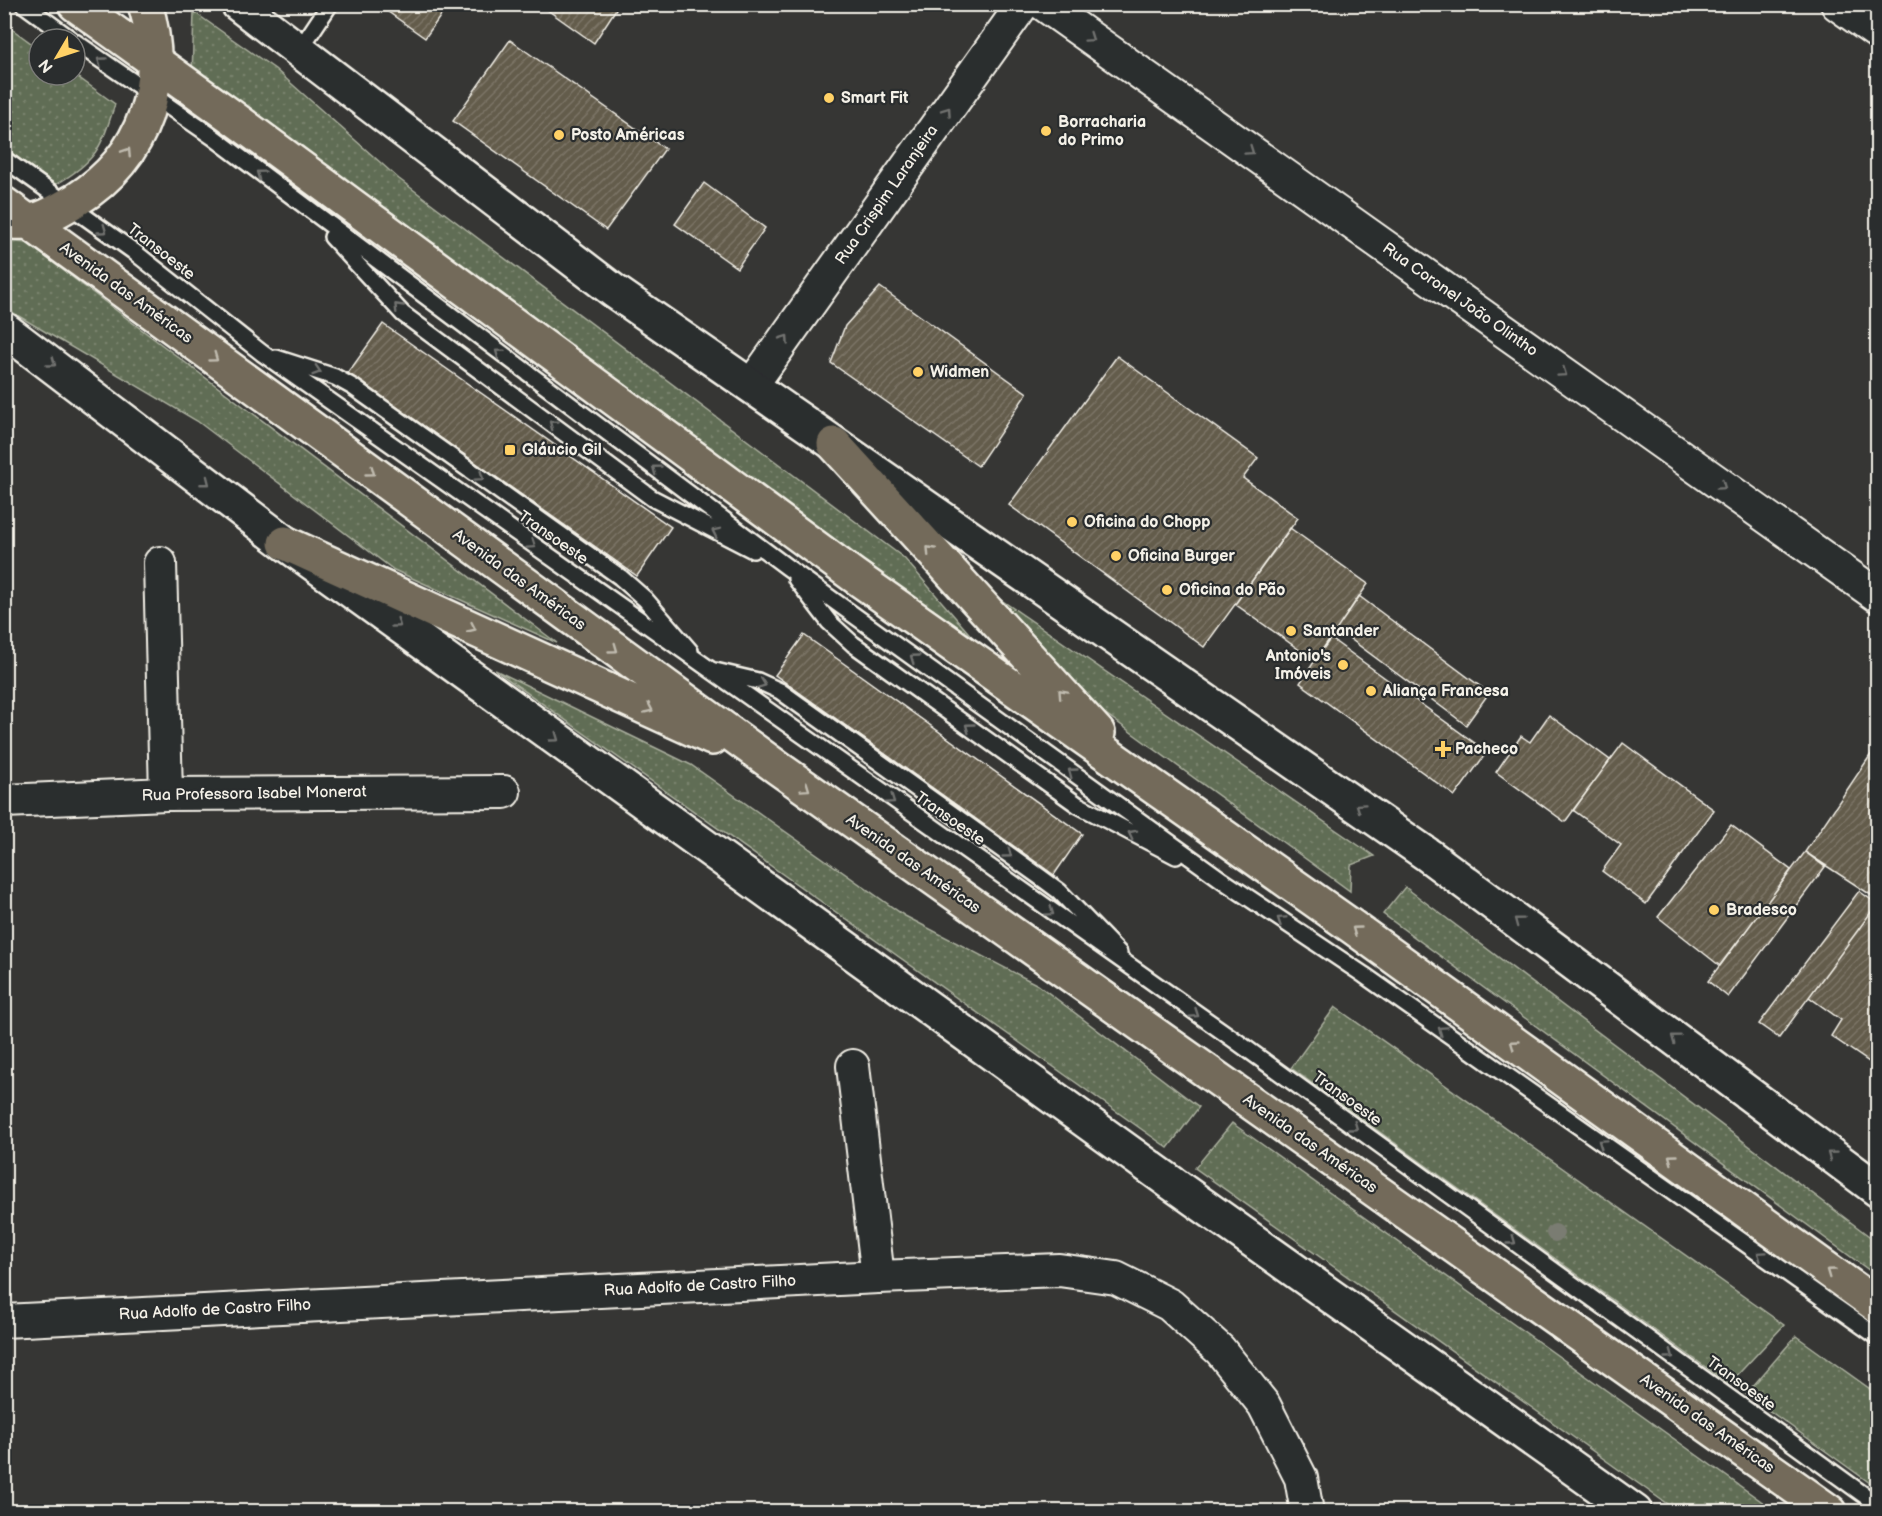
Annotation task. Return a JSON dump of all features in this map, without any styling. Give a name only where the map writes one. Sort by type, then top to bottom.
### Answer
[{"type":"highway","points":[[75,4],[833,561],[1144,783],[1354,928],[1878,1306]]},
{"type":"highway","points":[[18,222],[68,205],[99,185],[126,156],[144,123],[152,96],[156,62],[151,25],[145,4]]},
{"type":"highway","name":"Avenida das Américas","points":[[4,204],[18,222],[778,768],[1830,1512]]},
{"type":"highway","points":[[834,444],[1144,783]]},
{"type":"highway","points":[[285,543],[778,768]]},
{"type":"main road","points":[[252,9],[386,119],[614,291],[1428,855],[1878,1190]]},
{"type":"main road","points":[[4,329],[285,543],[1173,1184],[1635,1512]]},
{"type":"street","name":"Rua Crispim Laranjeira","points":[[751,386],[1023,4]]},
{"type":"street","name":"Rua Coronel João Olintho","points":[[1043,4],[1878,596]]},
{"type":"street","points":[[1837,4],[1878,33]]},
{"type":"street","points":[[160,563],[166,794]]},
{"type":"street","name":"Rua Professora Isabel Monerat","points":[[4,801],[166,794],[504,792]]},
{"type":"street","points":[[853,1066],[878,1277]]},
{"type":"street","name":"Rua Adolfo de Castro Filho","points":[[4,1321],[1059,1270],[1116,1278],[1170,1305],[1220,1350],[1264,1406],[1300,1478],[1307,1512]]},
{"type":"lane","points":[[23,4],[55,27]]},
{"type":"lane","points":[[300,49],[330,4]]},
{"type":"lane","points":[[87,50],[213,137],[306,210],[787,567],[1222,880],[1364,975],[1878,1337]]},
{"type":"lane","name":"Transoeste","points":[[4,159],[133,252],[262,353],[1147,981],[1236,1041],[1878,1505]]},
{"type":"lane","points":[[306,210],[403,314],[652,498],[787,567],[829,622],[862,651],[1078,805],[1222,880]]},
{"type":"lane","points":[[262,353],[335,377],[353,387],[591,556],[645,599],[706,669],[758,681],[780,691],[1059,891],[1147,981]]},
{"type":"green space","points":[[194,12],[275,69],[399,179],[904,558],[986,653],[192,77]]},
{"type":"green space","points":[[5,24],[27,40],[27,87],[87,87],[87,84],[115,104],[106,132],[96,152],[80,168],[55,185],[5,149]]},
{"type":"green space","points":[[5,241],[27,243],[557,643],[394,570],[197,421],[5,308]]},
{"type":"green space","points":[[994,595],[1374,856],[1351,865],[1350,891],[1099,709]]},
{"type":"green space","points":[[495,670],[691,765],[905,916],[1038,985],[1199,1107],[1168,1148]]},
{"type":"green space","points":[[1405,887],[1877,1242],[1877,1276],[1383,914]]},
{"type":"green space","points":[[1335,1007],[1784,1325],[1729,1384],[1291,1068]]},
{"type":"green space","points":[[1232,1123],[1775,1511],[1677,1511],[1195,1168]]},
{"type":"green space","points":[[1796,1336],[1877,1394],[1877,1488],[1746,1394]]},
{"type":"building","points":[[377,4],[449,4],[425,38]]},
{"type":"building","points":[[539,4],[609,4],[616,9],[594,43]]},
{"type":"building","name":"Posto Américas","points":[[510,40],[665,149],[606,230],[453,121]]},
{"type":"building","points":[[704,183],[765,228],[737,268],[675,224]]},
{"type":"building","points":[[880,287],[1027,393],[978,466],[831,363],[845,326]]},
{"type":"building","name":"Gláucio Gil","points":[[383,324],[671,527],[637,576],[348,373]]},
{"type":"building","points":[[1117,356],[1258,458],[1243,478],[1298,518],[1204,647],[1009,505]]},
{"type":"building","points":[[1290,528],[1368,584],[1315,661],[1235,604]]},
{"type":"building","points":[[1359,596],[1489,693],[1466,725],[1337,629]]},
{"type":"building","points":[[804,635],[1082,834],[1054,875],[775,675]]},
{"type":"building","points":[[1330,638],[1487,752],[1455,796],[1300,683]]},
{"type":"building","points":[[1549,715],[1610,760],[1565,822],[1496,772],[1521,736],[1530,742]]},
{"type":"building","points":[[1623,743],[1714,810],[1646,904],[1602,871],[1621,845],[1573,810]]},
{"type":"building","points":[[1878,744],[1878,899],[1877,899],[1805,852]]},
{"type":"building","points":[[1731,825],[1791,870],[1720,966],[1658,917]]},
{"type":"building","points":[[1805,852],[1825,867],[1728,997],[1708,981]]},
{"type":"building","points":[[1859,891],[1877,904],[1779,1038],[1759,1024]]},
{"type":"building","points":[[1877,904],[1878,1068],[1831,1036],[1841,1020],[1809,997]]},
{"type":"place","name":"Smart Fit","points":[[829,98]]},
{"type":"place","name":"Borracharia do Primo","points":[[1046,131]]},
{"type":"place","name":"Posto Américas","points":[[559,135]]},
{"type":"place","name":"Widmen","points":[[918,372]]},
{"type":"place","name":"Gláucio Gil","points":[[510,450]]},
{"type":"place","name":"Oficina do Chopp","points":[[1072,522]]},
{"type":"place","name":"Oficina Burger","points":[[1116,556]]},
{"type":"place","name":"Oficina do Pão","points":[[1167,590]]},
{"type":"place","name":"Santander","points":[[1291,631]]},
{"type":"place","name":"Antonio's Imóveis","points":[[1343,665]]},
{"type":"place","name":"Aliança Francesa","points":[[1371,691]]},
{"type":"place","name":"Pacheco","points":[[1443,749]]},
{"type":"place","name":"Bradesco","points":[[1714,910]]}]
